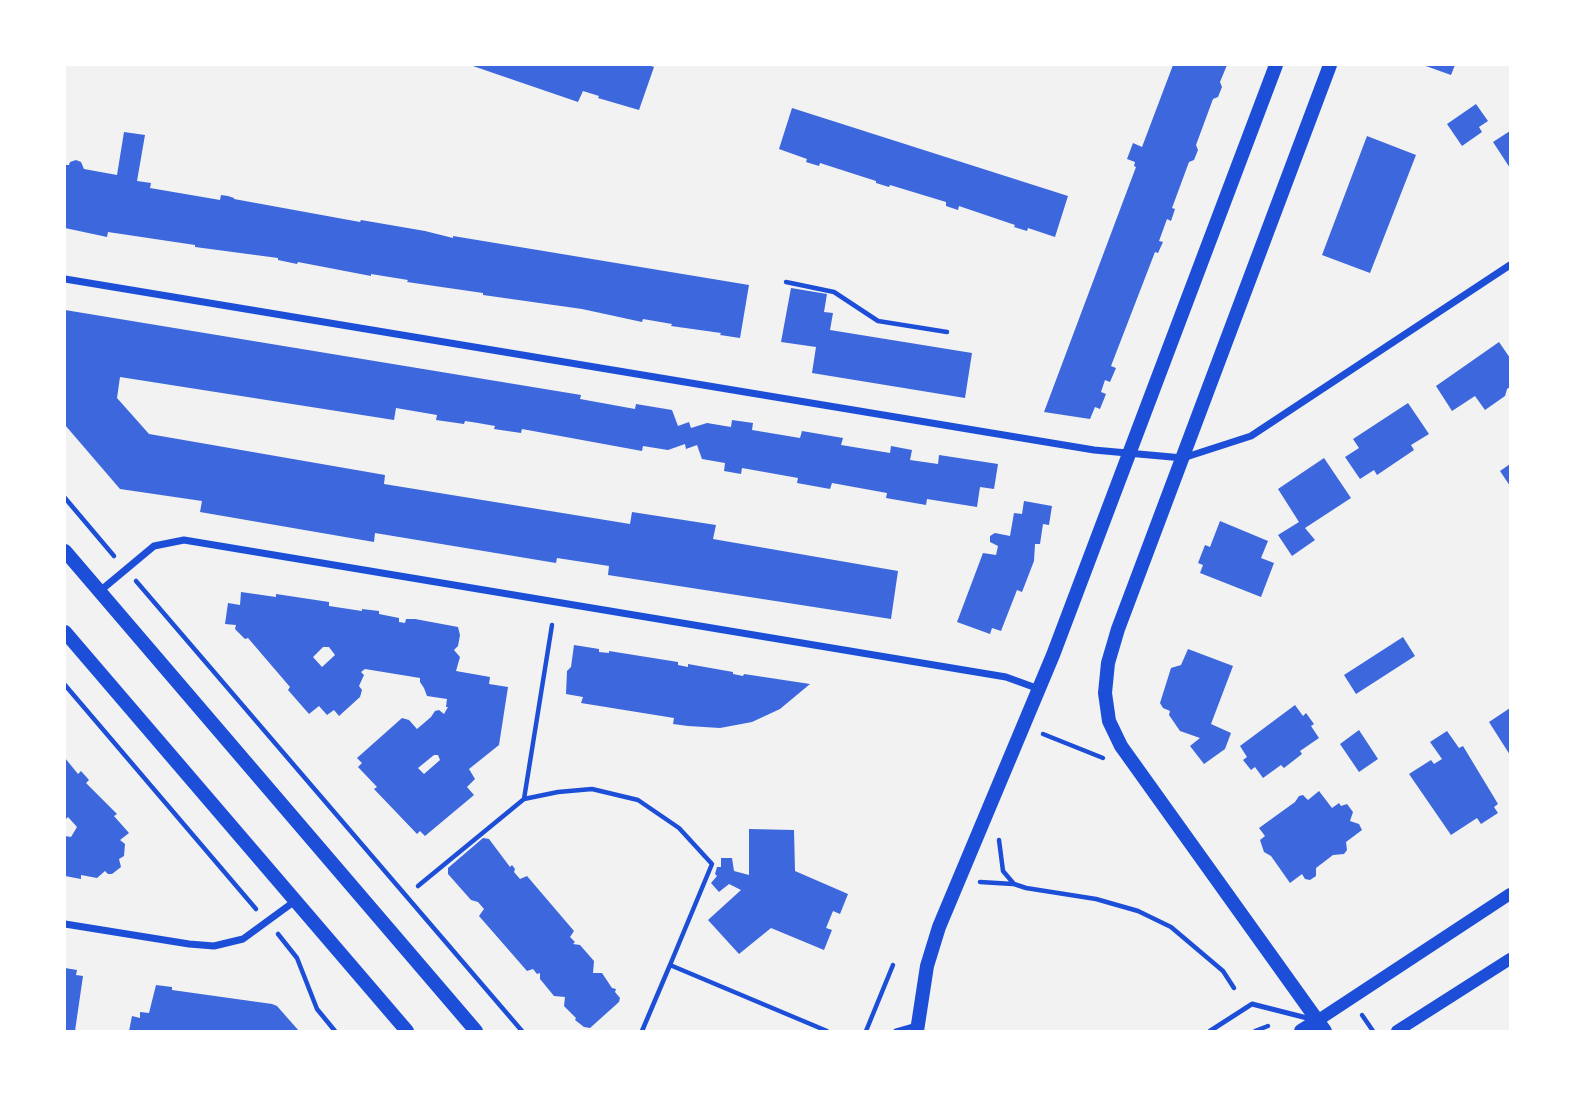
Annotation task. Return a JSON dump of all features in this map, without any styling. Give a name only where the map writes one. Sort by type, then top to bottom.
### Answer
[{"type":"main road","points":[[917,1028],[927,967],[939,927],[1039,689],[1276,65]]},
{"type":"main road","points":[[1301,1031],[1321,1026],[1121,746],[1109,721],[1105,679],[1112,646],[1330,65]]},
{"type":"main road","points":[[65,551],[476,1031]]},
{"type":"main road","points":[[65,632],[407,1031]]},
{"type":"street","points":[[65,279],[1130,454],[1183,458],[1251,436],[1510,265]]},
{"type":"street","points":[[99,592],[145,552],[164,542],[184,540],[1006,677],[1039,689]]},
{"type":"street","points":[[1321,1026],[1510,894]]},
{"type":"street","points":[[65,924],[214,946],[243,939],[295,901]]},
{"type":"street","points":[[1397,1031],[1510,958]]},
{"type":"lane","points":[[1210,1031],[1252,1004],[1321,1026]]},
{"type":"lane","points":[[896,1031],[917,1028]]},
{"type":"path","points":[[786,282],[834,292],[878,321],[947,332]]},
{"type":"path","points":[[65,498],[111,552]]},
{"type":"path","points":[[139,584],[522,1031]]},
{"type":"path","points":[[524,799],[552,625]]},
{"type":"path","points":[[65,685],[254,906]]},
{"type":"path","points":[[1037,732],[1115,762]]},
{"type":"path","points":[[418,886],[524,799],[592,789],[638,800],[679,828],[712,864],[642,1031]]},
{"type":"path","points":[[993,835],[1000,842],[1003,871],[1014,884],[1096,899],[1138,911],[1171,927],[1223,971],[1234,988]]},
{"type":"path","points":[[282,939],[298,958],[317,1009],[335,1031]]},
{"type":"path","points":[[670,965],[827,1031]]},
{"type":"path","points":[[866,1031],[893,965]]},
{"type":"path","points":[[1357,1008],[1373,1031]]},
{"type":"building","points":[[470,65],[654,67],[639,110],[583,91],[578,102]]},
{"type":"building","points":[[1173,65],[1227,65],[1220,82],[1222,87],[1218,97],[1213,99],[1196,145],[1198,150],[1194,160],[1189,162],[1172,208],[1175,209],[1171,221],[1167,219],[1159,241],[1163,242],[1158,253],[1155,252],[1111,366],[1116,368],[1110,382],[1105,380],[1101,392],[1106,394],[1100,409],[1095,407],[1090,419],[1044,412],[1136,167],[1135,162],[1127,159],[1133,143],[1142,147]]},
{"type":"building","points":[[1423,65],[1455,65],[1451,75]]},
{"type":"building","points":[[1476,104],[1488,121],[1479,127],[1482,132],[1462,146],[1447,124]]},
{"type":"building","points":[[792,108],[1068,196],[1055,237],[1028,228],[1027,231],[1014,227],[1015,225],[959,206],[958,210],[946,206],[946,202],[876,183],[820,163],[819,166],[806,162],[807,159],[779,149]]},
{"type":"building","points":[[1510,131],[1510,168],[1493,142]]},
{"type":"building","points":[[124,132],[145,135],[137,181],[151,183],[150,188],[220,200],[221,195],[228,196],[453,238],[749,285],[740,338],[643,319],[642,322],[582,309],[483,295],[298,262],[297,264],[278,258],[108,232],[107,237],[65,228],[65,165],[76,160],[81,162],[84,169],[117,175]]},
{"type":"building","points":[[1367,136],[1416,155],[1370,273],[1322,255]]},
{"type":"building","points":[[791,288],[827,294],[824,312],[833,313],[830,330],[972,353],[965,398],[812,373],[816,347],[781,342]]},
{"type":"building","points":[[65,310],[581,395],[580,399],[635,409],[636,404],[672,410],[678,426],[689,422],[691,428],[707,423],[731,427],[732,420],[753,423],[752,430],[800,438],[802,431],[843,438],[841,445],[890,453],[891,446],[912,450],[910,460],[938,464],[939,455],[998,464],[994,489],[980,487],[977,507],[927,499],[926,505],[886,498],[887,493],[832,483],[830,489],[797,483],[798,478],[742,468],[741,474],[724,471],[725,463],[702,459],[697,445],[686,449],[685,444],[668,450],[643,446],[642,451],[522,429],[521,433],[465,421],[464,424],[436,420],[437,415],[396,408],[394,420],[120,377],[117,398],[149,434],[385,475],[384,484],[630,524],[632,512],[716,525],[713,539],[898,571],[891,619],[608,575],[609,566],[557,558],[556,563],[375,533],[374,542],[200,512],[202,501],[120,489],[65,425]]},
{"type":"building","points":[[1499,342],[1510,358],[1510,387],[1505,396],[1485,410],[1475,396],[1452,411],[1436,386]]},
{"type":"building","points":[[1408,403],[1429,434],[1411,445],[1414,450],[1377,475],[1374,470],[1360,479],[1345,457],[1359,448],[1353,439]]},
{"type":"building","points":[[1324,458],[1351,498],[1305,528],[1315,540],[1292,556],[1278,535],[1299,522],[1278,489]]},
{"type":"building","points":[[1510,464],[1510,486],[1500,471]]},
{"type":"building","points":[[1024,501],[1052,506],[1049,525],[1043,524],[1040,544],[1035,544],[1034,561],[1022,592],[1017,590],[1001,631],[992,628],[990,634],[957,622],[983,553],[996,555],[998,546],[990,542],[990,536],[995,533],[1010,536],[1014,513],[1022,514]]},
{"type":"building","points":[[1220,521],[1268,541],[1261,558],[1274,563],[1261,597],[1200,573],[1203,565],[1198,563],[1205,545],[1210,547]]},
{"type":"building","points":[[241,592],[276,597],[276,594],[329,602],[329,606],[379,611],[379,614],[399,618],[399,622],[415,619],[458,627],[460,635],[458,646],[454,650],[460,657],[456,671],[490,677],[489,684],[508,687],[499,745],[469,769],[475,779],[467,787],[474,795],[425,836],[420,831],[417,834],[374,789],[377,787],[358,767],[362,763],[357,758],[402,718],[409,720],[417,729],[435,711],[439,710],[444,714],[448,707],[447,699],[427,696],[420,678],[365,669],[361,672],[364,675],[359,686],[362,690],[360,697],[339,716],[334,710],[327,715],[319,706],[309,714],[248,638],[245,639],[235,629],[236,625],[225,624],[228,603],[240,605]],"holes":[[[323,647],[329,647],[335,655],[322,667],[313,657]],[[434,755],[438,755],[440,760],[424,774],[418,768]]]},
{"type":"building","points":[[1403,637],[1415,656],[1356,694],[1344,675]]},
{"type":"building","points":[[574,645],[599,649],[599,652],[609,651],[678,662],[678,665],[688,667],[688,664],[743,676],[744,674],[810,684],[780,709],[752,722],[720,728],[673,724],[674,718],[581,703],[583,697],[566,694],[567,671],[571,667]]},
{"type":"building","points":[[1188,649],[1233,666],[1211,724],[1231,733],[1225,749],[1204,764],[1190,746],[1200,738],[1180,731],[1169,715],[1170,711],[1160,703],[1171,668],[1181,665]]},
{"type":"building","points":[[1295,705],[1303,716],[1306,713],[1314,724],[1311,726],[1319,738],[1300,751],[1302,754],[1284,768],[1281,765],[1263,778],[1255,767],[1251,770],[1243,760],[1247,757],[1240,746]]},
{"type":"building","points":[[1510,708],[1510,755],[1489,722]]},
{"type":"building","points":[[1359,730],[1378,759],[1359,772],[1340,744]]},
{"type":"building","points":[[1447,731],[1459,748],[1463,746],[1498,804],[1494,807],[1498,813],[1481,824],[1477,818],[1451,835],[1409,774],[1431,760],[1434,764],[1442,759],[1430,742]]},
{"type":"building","points":[[65,758],[78,774],[81,771],[89,780],[86,783],[117,814],[114,816],[129,833],[120,840],[125,844],[124,856],[119,859],[121,867],[112,874],[105,871],[97,878],[81,875],[81,879],[65,876],[65,836],[71,837],[77,827],[68,817],[65,820]]},
{"type":"building","points":[[1319,791],[1332,808],[1339,803],[1341,806],[1347,804],[1353,812],[1350,821],[1359,824],[1362,830],[1346,842],[1347,850],[1344,854],[1333,855],[1316,868],[1316,876],[1310,880],[1305,879],[1302,874],[1290,883],[1271,856],[1264,852],[1260,840],[1265,836],[1259,828],[1295,802],[1299,796],[1303,795],[1308,800]]},
{"type":"building","points":[[749,829],[794,830],[795,871],[848,894],[840,914],[833,911],[826,928],[832,930],[824,950],[771,928],[739,954],[708,920],[741,890],[729,884],[719,892],[711,883],[717,876],[717,867],[721,867],[721,858],[732,858],[734,871],[749,875]]},
{"type":"building","points":[[483,838],[489,839],[510,867],[512,865],[520,879],[527,876],[574,931],[570,937],[575,942],[573,944],[580,945],[594,961],[593,973],[602,973],[612,988],[616,989],[619,1002],[590,1028],[575,1020],[564,1006],[565,997],[554,996],[540,979],[540,973],[537,974],[533,969],[527,971],[479,916],[484,909],[478,902],[471,900],[448,874],[448,868]]},
{"type":"building","points":[[65,968],[77,970],[76,975],[83,976],[75,1031],[65,1031]]},
{"type":"building","points":[[156,985],[172,987],[172,990],[272,1004],[277,1006],[299,1031],[129,1031],[132,1016],[140,1018],[140,1012],[149,1013]]}]
